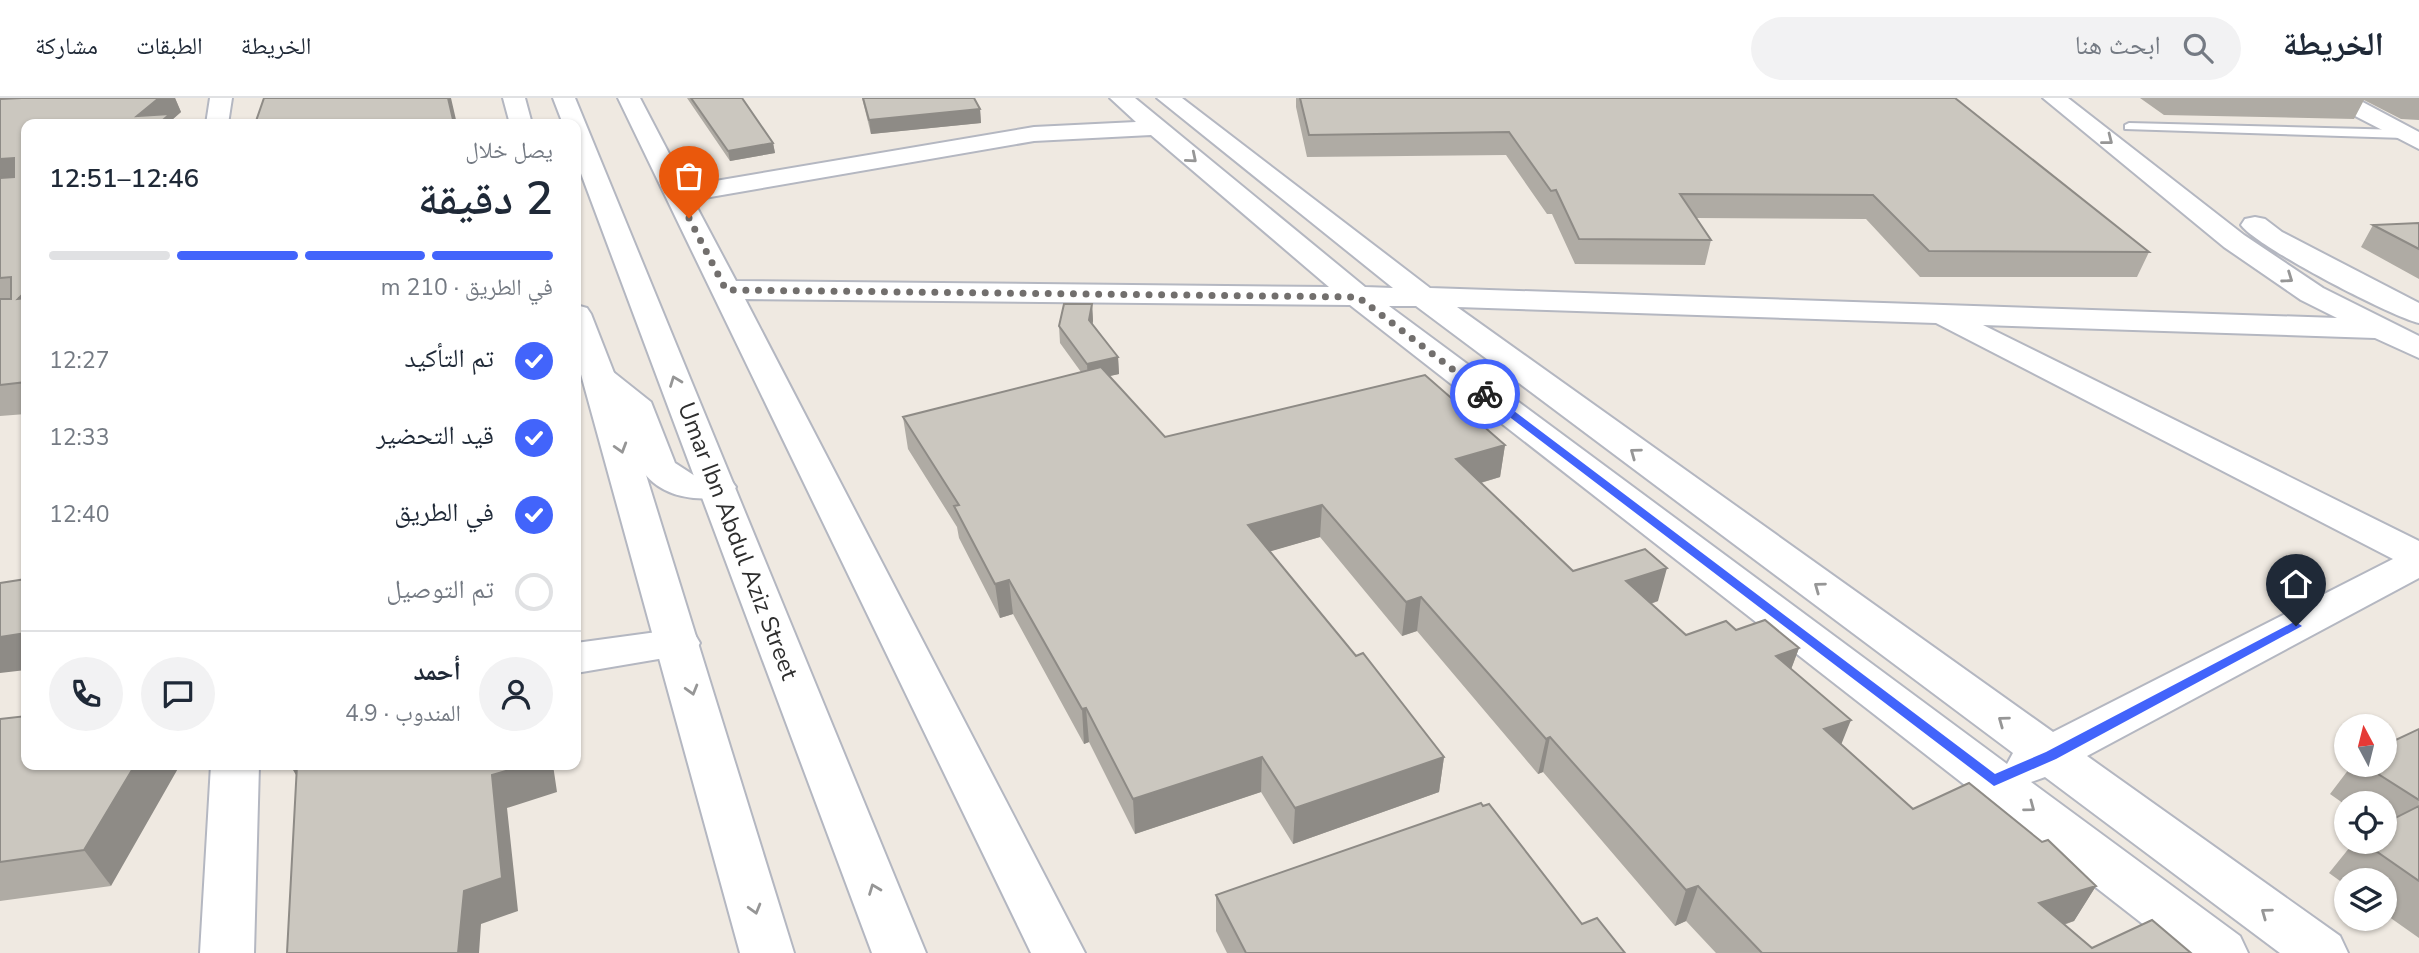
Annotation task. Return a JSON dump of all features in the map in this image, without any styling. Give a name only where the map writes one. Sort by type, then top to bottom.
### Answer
[{"type":"street","points":[[218,119],[221,98]]},
{"type":"street","points":[[514,98],[520,119]]},
{"type":"street","points":[[564,98],[572,119]]},
{"type":"street","points":[[629,98],[1058,953]]},
{"type":"street","points":[[1121,98],[1162,113],[1423,298],[2321,953]]},
{"type":"street","points":[[2054,98],[2234,241],[2312,294],[2419,348]]},
{"type":"street","points":[[2089,98],[2206,187]]},
{"type":"street","points":[[2338,98],[2411,138]]},
{"type":"street","points":[[677,195],[1162,113]]},
{"type":"street","points":[[1162,113],[1358,297],[2221,953]]},
{"type":"street","name":"Umar Ibn Abdul Aziz Street","points":[[581,142],[899,953]]},
{"type":"street","points":[[2239,212],[2272,238],[2419,314]]},
{"type":"street","points":[[726,290],[1423,298],[2380,328]]},
{"type":"street","points":[[1938,314],[2419,559]]},
{"type":"street","points":[[581,327],[600,378],[768,953]]},
{"type":"street","points":[[600,378],[639,409],[659,469],[687,487],[717,487]]},
{"type":"street","points":[[1994,780],[2051,755],[2419,559]]},
{"type":"street","points":[[581,657],[679,643]]},
{"type":"street","points":[[227,953],[235,770]]},
{"type":"lane","points":[[2129,127],[2411,138]]},
{"type":"building","points":[[159,98],[137,116],[170,114],[164,119],[21,119],[21,296],[18,299],[21,299],[21,383],[0,385],[0,299],[11,299],[11,277],[0,278],[0,178],[14,177],[14,158],[0,159],[0,99]]},
{"type":"building","points":[[264,98],[448,98],[453,119],[257,119]]},
{"type":"building","points":[[691,98],[742,98],[773,143],[728,151]]},
{"type":"building","points":[[863,98],[974,98],[980,109],[869,120]]},
{"type":"building","points":[[1300,98],[1955,98],[2149,252],[1929,251],[1873,195],[1680,194],[1711,240],[1579,239],[1556,190],[1551,191],[1509,132],[1309,135]]},
{"type":"building","points":[[2419,223],[2419,249],[2373,225]]},
{"type":"building","points":[[1064,304],[1092,304],[1089,320],[1118,357],[1087,364],[1059,326]]},
{"type":"building","points":[[1101,367],[1165,437],[1425,375],[1505,445],[1456,459],[1573,571],[1645,549],[1667,568],[1626,581],[1686,635],[1726,621],[1736,630],[1765,620],[1799,648],[1776,656],[1851,720],[1824,729],[1913,809],[1969,783],[2042,842],[2048,840],[2096,886],[2039,903],[2092,948],[2152,920],[2191,953],[1762,953],[1698,886],[1686,890],[1550,737],[1546,739],[1421,597],[1406,602],[1322,505],[1248,525],[1356,656],[1363,653],[1444,757],[1295,808],[1262,757],[1133,799],[1086,708],[1082,709],[1009,580],[995,584],[954,506],[959,505],[903,417]]},
{"type":"building","points":[[21,580],[21,634],[0,637],[0,583]]},
{"type":"building","points":[[21,717],[21,770],[132,770],[84,850],[0,862],[0,719]]},
{"type":"building","points":[[2419,729],[2419,800],[2383,777],[2398,777],[2398,739]]},
{"type":"building","points":[[297,770],[510,770],[492,775],[502,878],[464,891],[458,953],[287,953]]},
{"type":"building","points":[[1481,803],[1483,806],[1489,804],[1582,924],[1597,918],[1625,953],[1246,953],[1216,895]]},
{"type":"building","points":[[2419,806],[2419,881],[2380,854],[2397,854],[2397,817]]},
{"type":"way so far","points":[[689,218],[726,290],[1358,297],[1485,394]]},
{"type":"route","points":[[1485,394],[1994,780],[2051,755],[2296,626]]}]
